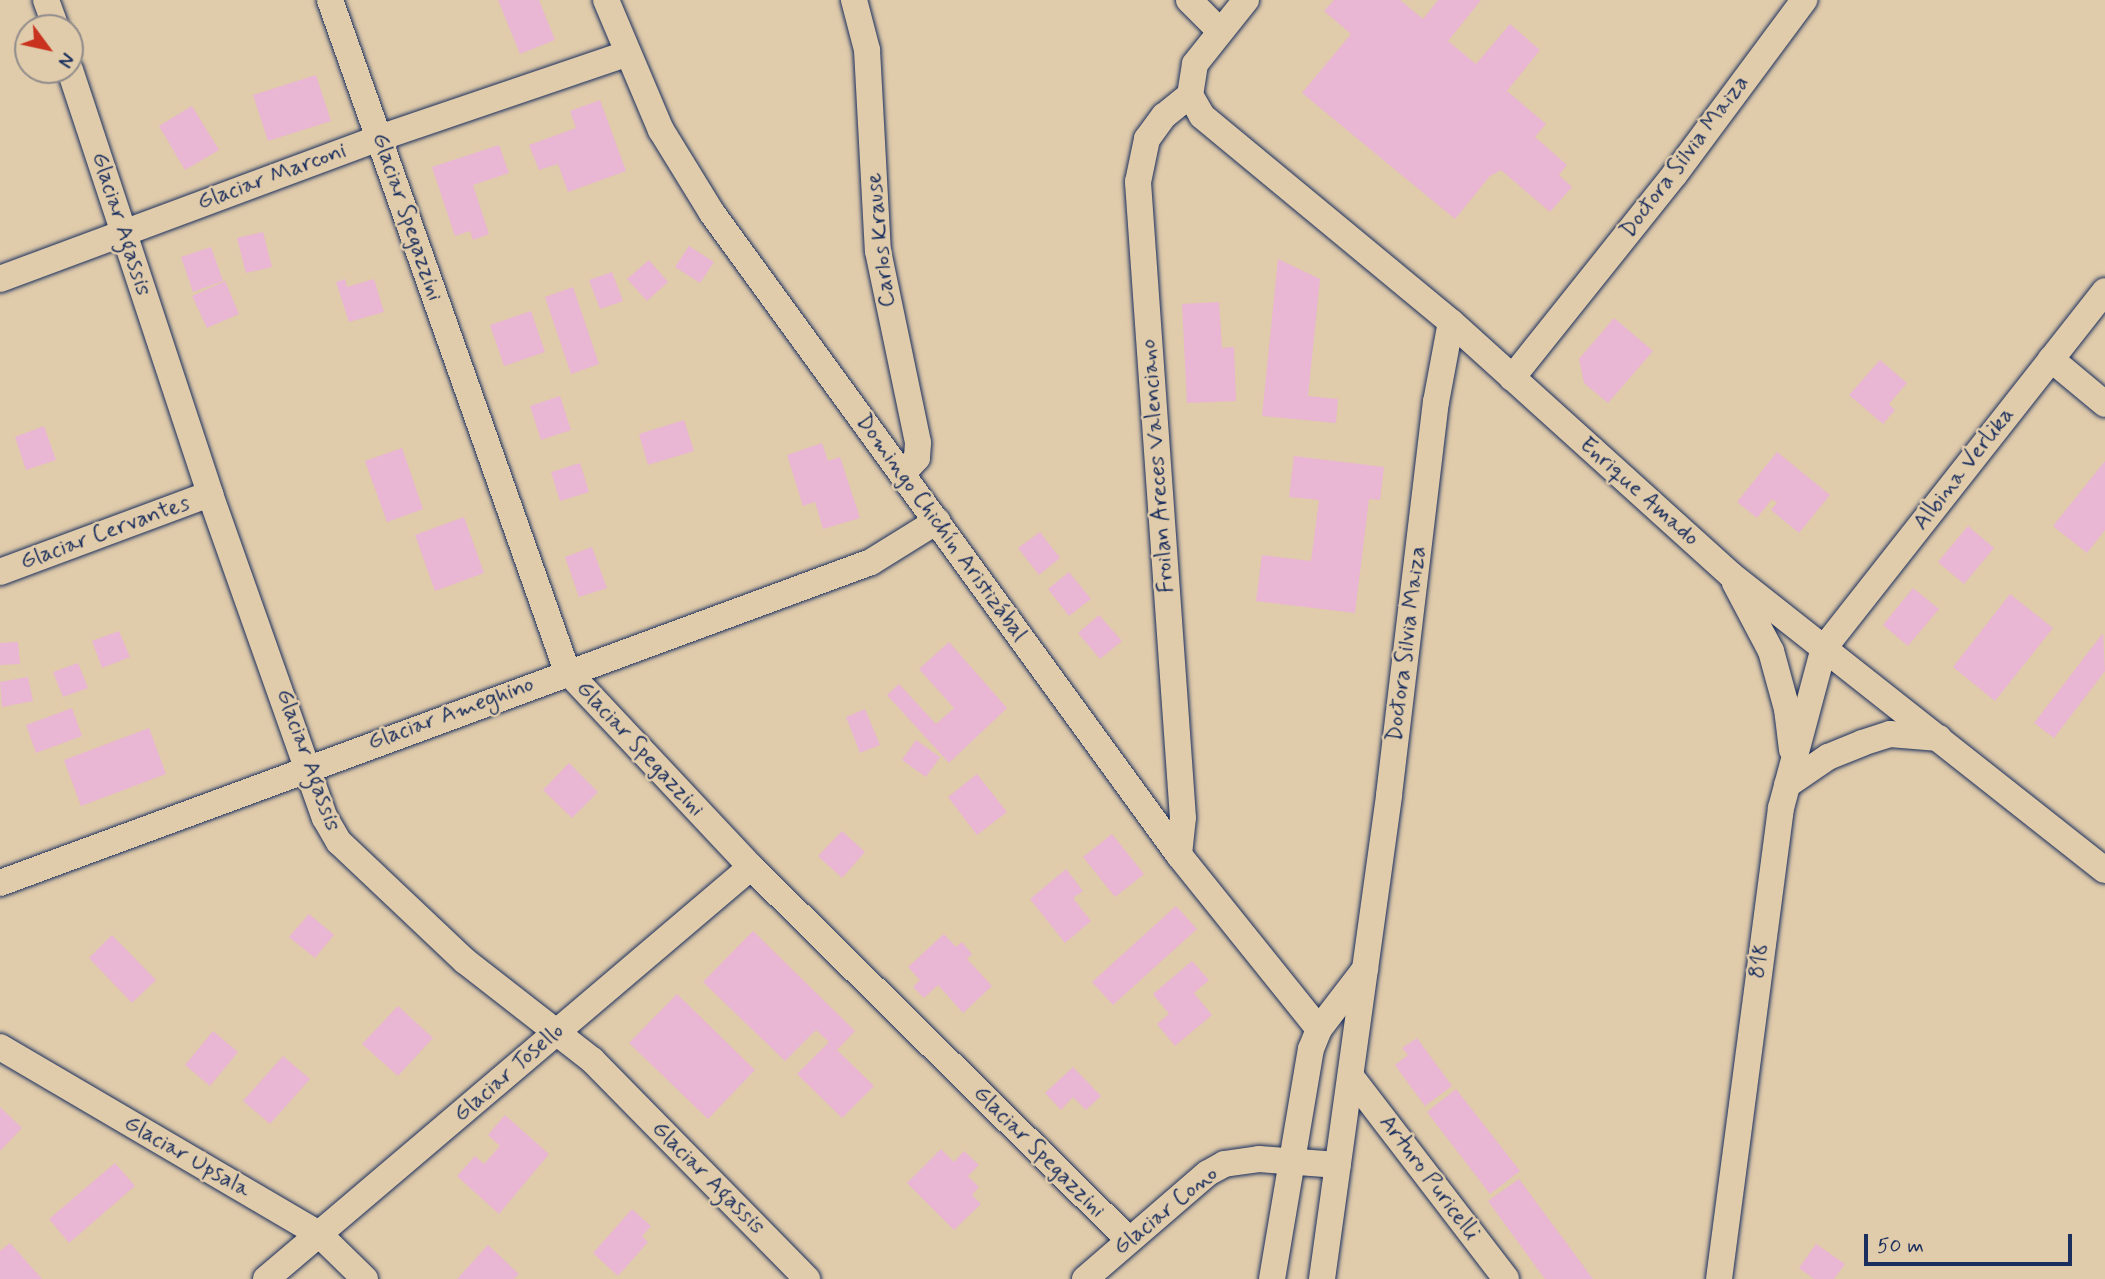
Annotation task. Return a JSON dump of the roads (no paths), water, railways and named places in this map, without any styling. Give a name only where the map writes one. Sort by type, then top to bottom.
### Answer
[{"type":"street","name":"Glaciar Spegazzini","points":[[330,0],[567,671],[751,867],[1129,1240]]},
{"type":"street","name":"Domingo Chichín Aristizábal","points":[[606,0],[626,54],[661,130],[705,202],[1179,855],[1319,1029]]},
{"type":"street","name":"Carlos Krause","points":[[854,0],[867,50],[878,251],[918,443],[917,458],[902,474]]},
{"type":"street","points":[[1190,95],[1195,64],[1246,0]]},
{"type":"street","name":"Doctora Silvia Maiza","points":[[1512,378],[1675,174],[1804,0]]},
{"type":"street","points":[[1189,3],[1220,31]]},
{"type":"street","name":"Glaciar Marconi","points":[[0,279],[379,138],[626,54]]},
{"type":"street","name":"Glaciar Agassis","points":[[75,84],[210,494],[310,766],[325,818],[339,842],[465,961],[558,1031],[807,1279]]},
{"type":"street","name":"Enrique Amado","points":[[1190,95],[1212,126],[1451,322],[1731,575],[2105,870]]},
{"type":"street","name":"Froilan Areces Valenciano","points":[[1179,855],[1183,818],[1138,182],[1147,139],[1164,116],[1190,95]]},
{"type":"street","name":"Albina Verlika","points":[[1824,648],[2105,291]]},
{"type":"street","name":"Doctora Silvia Maiza","points":[[1322,1279],[1367,967],[1436,402],[1451,322]]},
{"type":"street","points":[[2052,359],[2105,404]]},
{"type":"street","name":"Glaciar Cervantes","points":[[0,572],[210,494]]},
{"type":"street","name":"Glaciar Ameghino","points":[[0,883],[567,671],[871,562],[937,521]]},
{"type":"street","points":[[1731,575],[1771,651],[1787,709],[1790,775],[1881,737],[1939,738]]},
{"type":"street","name":"818","points":[[1720,1279],[1753,1010],[1790,775],[1824,648]]},
{"type":"street","name":"Glaciar Tosello","points":[[267,1279],[751,867]]},
{"type":"street","points":[[1272,1279],[1303,1078],[1319,1029],[1367,967]]},
{"type":"street","name":"Glaciar Upsala","points":[[0,1047],[320,1235],[365,1279]]},
{"type":"street","name":"Arturo Puricelli","points":[[1352,1078],[1506,1279]]},
{"type":"street","name":"Glaciar Cono","points":[[1085,1279],[1224,1164],[1289,1160],[1338,1165]]}]
